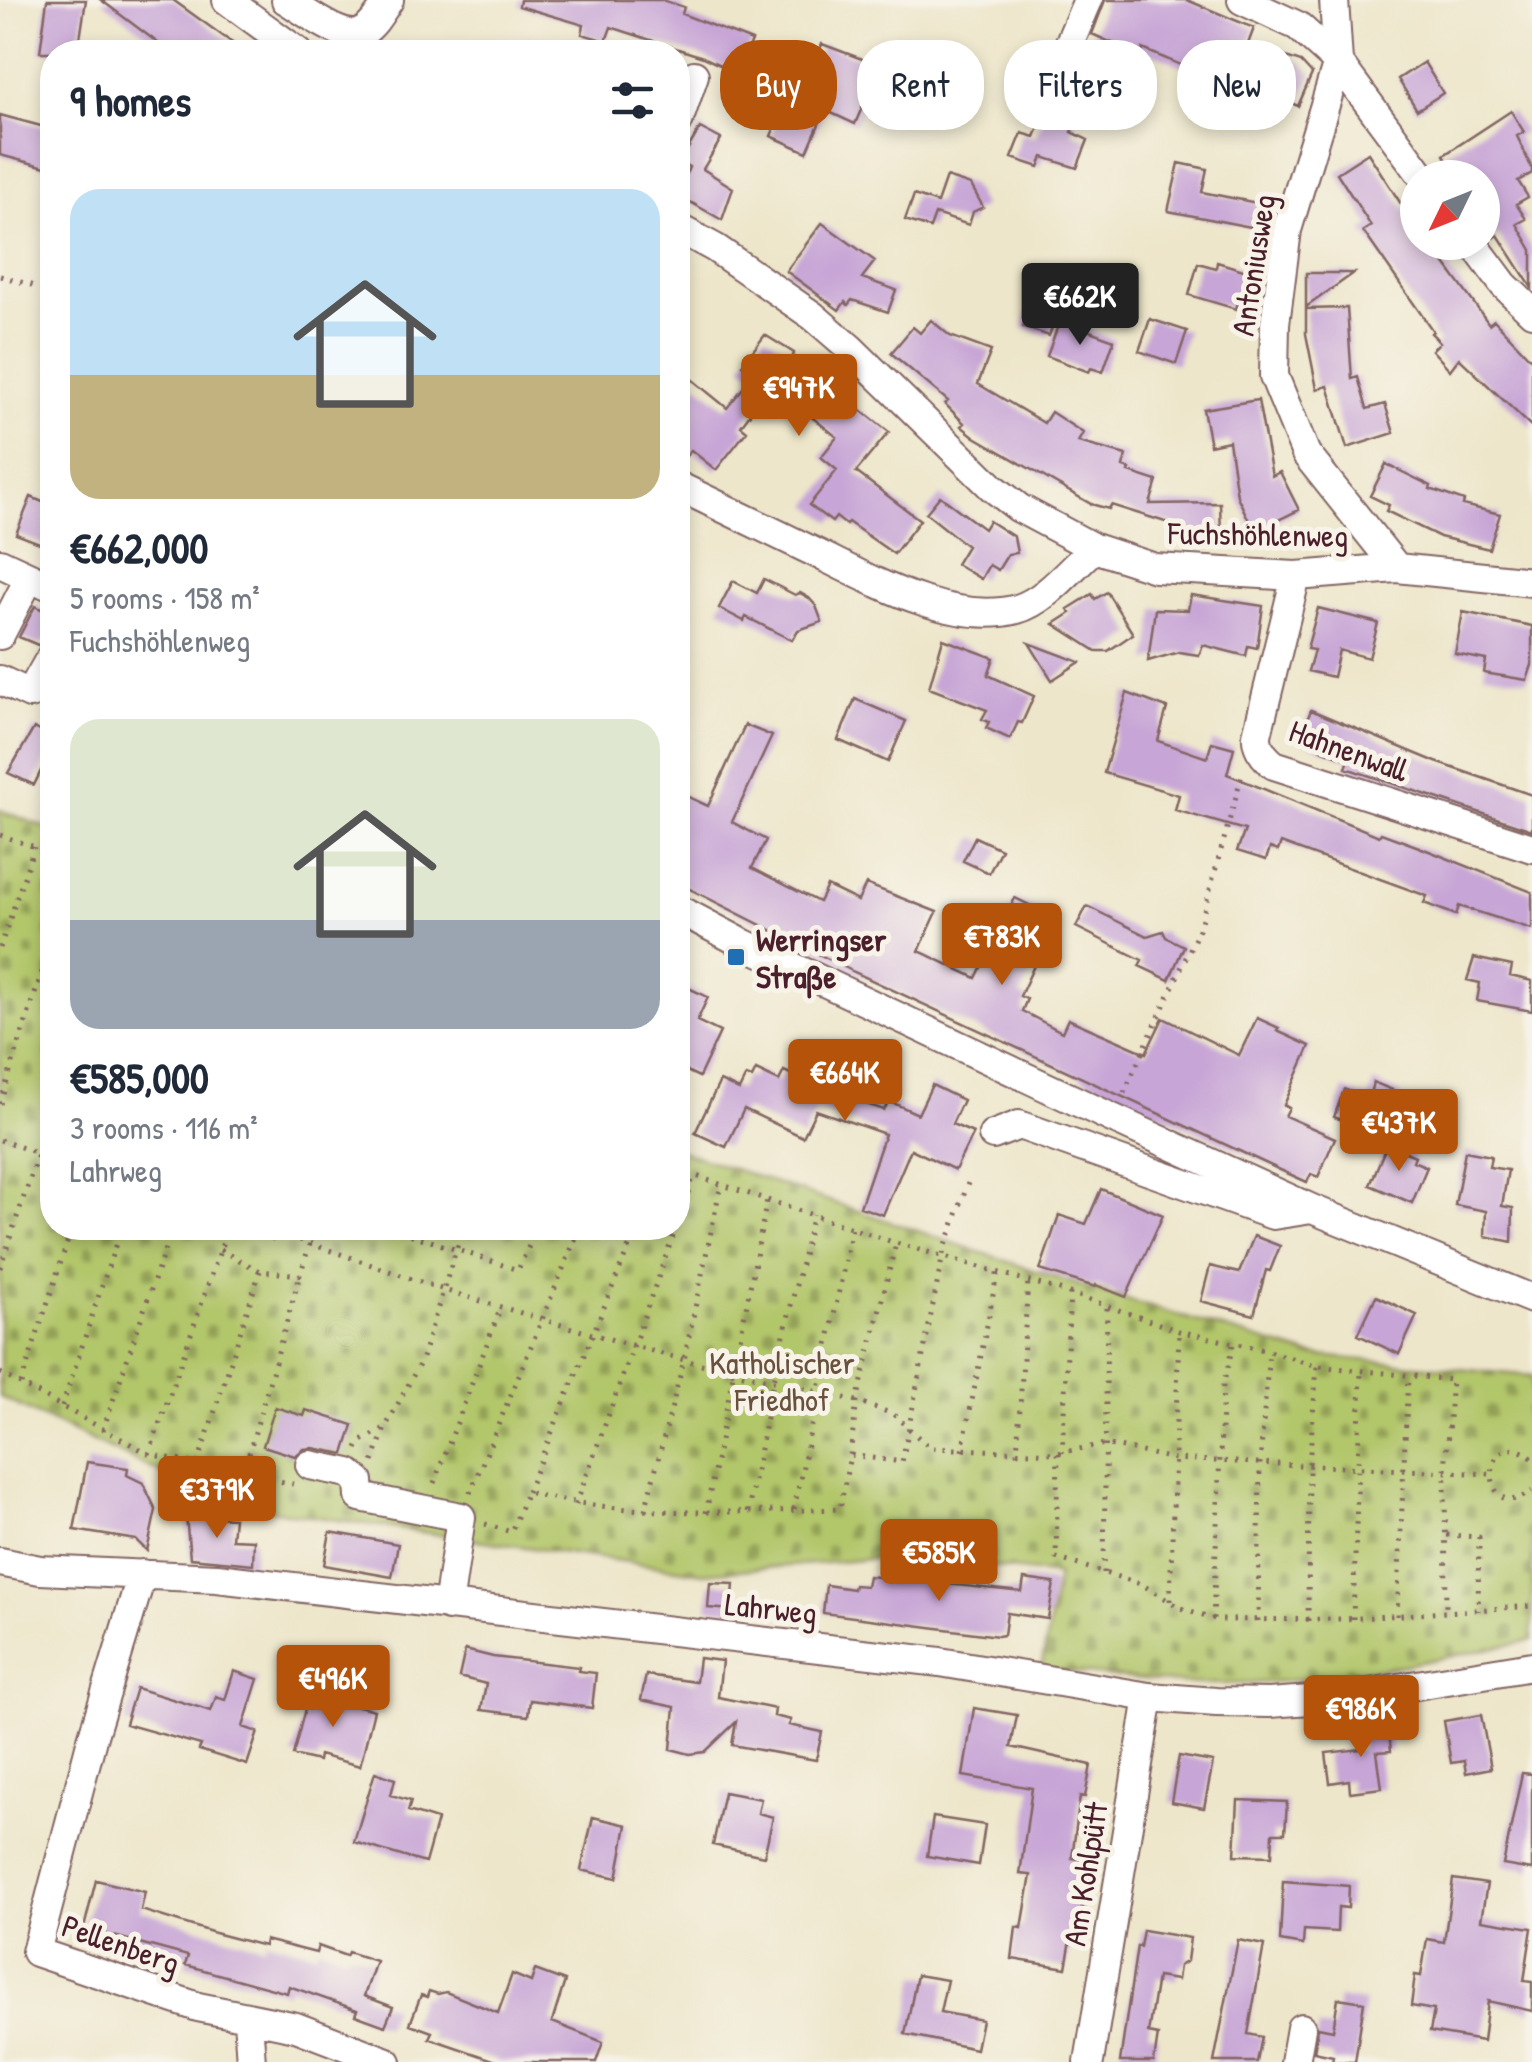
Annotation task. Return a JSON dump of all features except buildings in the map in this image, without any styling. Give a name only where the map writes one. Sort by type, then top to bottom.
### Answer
[{"type":"street","points":[[227,0],[282,40]]},
{"type":"street","points":[[286,0],[354,36],[373,23],[390,0]]},
{"type":"street","points":[[1071,40],[1088,0]]},
{"type":"street","points":[[1242,0],[1298,26],[1338,62],[1411,160]]},
{"type":"street","name":"Antoniusweg","points":[[1334,0],[1338,62],[1287,230],[1274,324],[1274,376],[1306,454],[1397,568]]},
{"type":"street","points":[[690,88],[694,76]]},
{"type":"street","name":"Fuchshöhlenweg","points":[[690,235],[813,316],[1006,498],[1094,548],[1155,568],[1296,576],[1397,568],[1532,582]]},
{"type":"street","points":[[1485,260],[1532,312]]},
{"type":"street","points":[[690,492],[892,589],[969,612],[998,613],[1021,608],[1094,548]]},
{"type":"street","points":[[0,563],[40,582]]},
{"type":"street","name":"Hahnenwall","points":[[1296,576],[1257,735],[1261,752],[1274,764],[1532,848]]},
{"type":"street","points":[[0,635],[40,583]]},
{"type":"street","points":[[0,680],[30,694],[40,676]]},
{"type":"street","points":[[690,915],[1112,1118],[1312,1209],[1532,1298]]},
{"type":"street","points":[[993,1135],[1019,1125],[1273,1215],[1312,1209]]},
{"type":"street","points":[[306,1475],[350,1472],[360,1481],[360,1497],[461,1517],[448,1606]]},
{"type":"street","name":"Lahrweg","points":[[0,1562],[40,1570],[217,1578],[940,1662],[1149,1697],[1269,1704],[1338,1698],[1532,1666]]},
{"type":"street","name":"Pellenberg","points":[[142,1574],[92,1739],[36,1952],[198,2007],[296,2027],[387,2062]]},
{"type":"street","name":"Am Kohlpütt","points":[[1090,2062],[1149,1697]]},
{"type":"street","points":[[248,2019],[250,2062]]},
{"type":"street","points":[[1294,2062],[1301,2028]]},
{"type":"path","points":[[0,276],[40,288]]},
{"type":"path","points":[[1112,1118],[1199,929],[1243,773],[1248,762],[1261,752]]},
{"type":"path","points":[[0,835],[40,849]]},
{"type":"path","points":[[0,948],[34,847]]},
{"type":"path","points":[[0,1104],[40,978]]},
{"type":"path","points":[[0,1140],[39,1154]]},
{"type":"path","points":[[0,1268],[40,1151]]},
{"type":"path","points":[[690,1174],[896,1242],[1070,1292],[1179,1332],[1317,1366],[1452,1380],[1444,1472],[1446,1614]]},
{"type":"path","points":[[690,1187],[694,1175]]},
{"type":"path","points":[[850,1455],[902,1462],[943,1254],[968,1182]]},
{"type":"path","points":[[644,1510],[684,1360],[720,1184]]},
{"type":"path","points":[[706,1514],[767,1200]]},
{"type":"path","points":[[748,1512],[773,1381],[813,1214]]},
{"type":"path","points":[[794,1510],[852,1228]]},
{"type":"path","points":[[21,1384],[68,1240]]},
{"type":"path","points":[[62,1407],[118,1240]]},
{"type":"path","points":[[103,1430],[168,1240]]},
{"type":"path","points":[[149,1454],[224,1240]]},
{"type":"path","points":[[305,1240],[444,1290],[592,1334],[857,1401],[893,1414],[930,1448],[1017,1454],[1060,1453],[1105,1444],[1174,1458],[1490,1474]]},
{"type":"path","points":[[428,1240],[518,1270],[532,1240]]},
{"type":"path","points":[[360,1497],[385,1428],[421,1361],[458,1240]]},
{"type":"path","points":[[575,1240],[461,1517],[511,1532],[631,1240]]},
{"type":"path","points":[[576,1505],[672,1240]]},
{"type":"path","points":[[243,1474],[310,1242]]},
{"type":"path","points":[[526,1492],[576,1505],[706,1514],[840,1510],[857,1401],[896,1242]]},
{"type":"path","points":[[220,1250],[260,1271],[300,1275]]},
{"type":"path","points":[[962,1451],[998,1270]]},
{"type":"path","points":[[198,1464],[260,1271]]},
{"type":"path","points":[[1017,1454],[1028,1280]]},
{"type":"path","points":[[1070,1292],[1056,1558],[1141,1584],[1213,1619],[1354,1619],[1532,1606]]},
{"type":"path","points":[[424,1510],[501,1306]]},
{"type":"path","points":[[1104,1573],[1107,1306]]},
{"type":"path","points":[[1170,1601],[1179,1332]]},
{"type":"path","points":[[1213,1619],[1222,1385],[1233,1345]]},
{"type":"path","points":[[1258,1622],[1260,1463],[1269,1352]]},
{"type":"path","points":[[1308,1620],[1309,1465],[1317,1366]]},
{"type":"path","points":[[0,1372],[149,1454],[243,1474],[306,1475]]},
{"type":"path","points":[[1354,1619],[1361,1373]]},
{"type":"path","points":[[1397,1616],[1408,1376]]},
{"type":"path","points":[[360,1442],[385,1428]]},
{"type":"path","points":[[1532,1458],[1523,1452],[1506,1452],[1495,1459],[1490,1474],[1492,1486],[1504,1496],[1518,1498],[1532,1491]]},
{"type":"path","points":[[1447,1535],[1480,1537],[1478,1611]]},
{"type":"green space","name":"Katholischer Friedhof","points":[[0,810],[40,825],[40,1240],[690,1240],[690,1154],[1077,1285],[1309,1355],[1532,1376],[1532,1640],[1378,1670],[1262,1683],[1178,1683],[1041,1669],[1058,1575],[909,1556],[704,1573],[227,1504],[0,1397]]},
{"type":"place","name":"Werringser Straße","points":[[736,957]]}]
